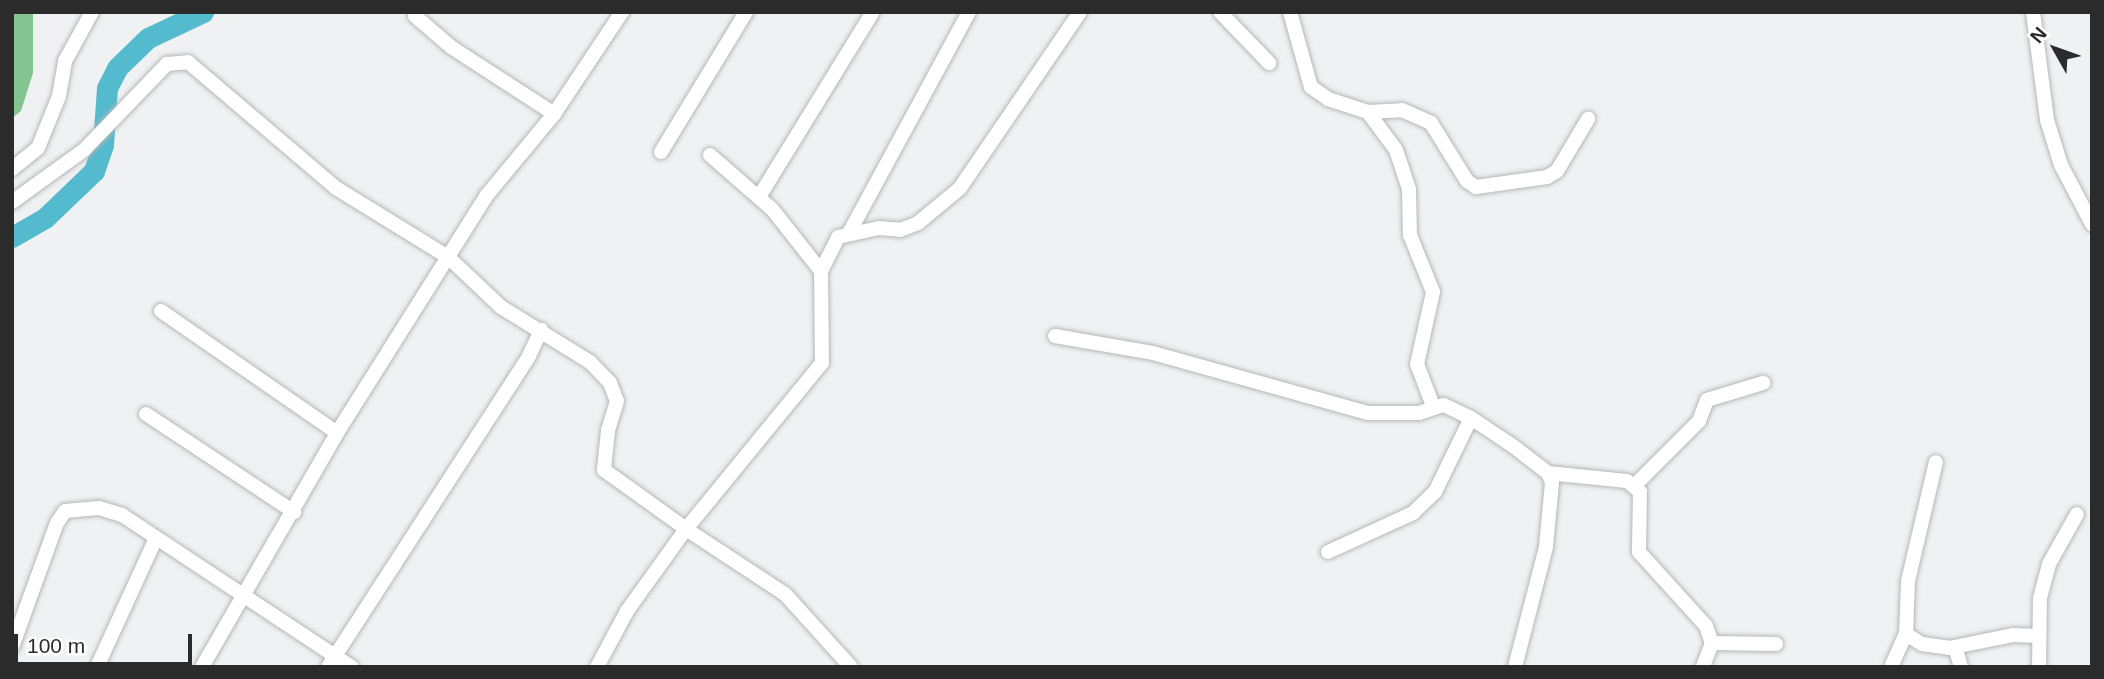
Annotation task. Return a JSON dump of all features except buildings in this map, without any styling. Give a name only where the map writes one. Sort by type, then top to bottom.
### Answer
[{"type":"street","points":[[12,169],[38,148],[58,96],[65,61],[92,12]]},
{"type":"street","points":[[202,667],[246,596],[337,433],[487,195],[554,114],[622,12]]},
{"type":"street","points":[[661,152],[747,12]]},
{"type":"street","points":[[759,197],[873,12]]},
{"type":"street","points":[[849,233],[970,12]]},
{"type":"street","points":[[597,667],[627,611],[686,529],[822,363],[821,271],[838,237],[849,233],[900,230],[918,223],[960,188],[1080,12]]},
{"type":"street","points":[[1220,12],[1269,63]]},
{"type":"street","points":[[1290,12],[1311,87],[1328,99],[1368,112],[1402,110],[1431,123],[1467,181],[1476,187],[1547,177],[1557,171],[1588,119]]},
{"type":"street","points":[[2033,12],[2047,120],[2062,165],[2092,224]]},
{"type":"street","points":[[415,16],[451,47],[554,114]]},
{"type":"street","points":[[12,202],[84,150],[167,64],[188,62],[336,188],[448,257],[501,307],[590,362],[610,383],[617,401],[608,431],[604,470],[686,529],[785,594],[850,667]]},
{"type":"street","points":[[1368,112],[1396,150],[1409,189],[1410,235],[1433,292],[1417,364],[1433,406]]},
{"type":"street","points":[[710,155],[759,197],[821,271]]},
{"type":"street","points":[[161,311],[337,433]]},
{"type":"street","points":[[332,661],[529,356],[541,330]]},
{"type":"street","points":[[1055,336],[1153,353],[1367,414],[1419,413],[1433,406],[1471,418],[1548,473],[1634,486]]},
{"type":"street","points":[[1634,486],[1699,421],[1707,400],[1763,383]]},
{"type":"street","points":[[146,414],[294,512]]},
{"type":"street","points":[[1328,552],[1413,513],[1435,492],[1471,418]]},
{"type":"street","points":[[1891,667],[1906,634],[1908,581],[1936,462]]},
{"type":"street","points":[[1515,667],[1546,547],[1551,514],[1548,473]]},
{"type":"street","points":[[1634,486],[1643,501],[1636,535],[1642,559],[1689,605],[1712,643]]},
{"type":"street","points":[[12,647],[65,511],[99,508],[122,515],[246,596],[332,661],[352,667]]},
{"type":"street","points":[[2039,667],[2040,598],[2049,564],[2077,514]]},
{"type":"street","points":[[97,667],[156,538]]},
{"type":"street","points":[[1906,634],[1938,648],[2013,635],[2039,636]]},
{"type":"street","points":[[1712,643],[1776,644]]},
{"type":"street","points":[[1703,667],[1712,643]]},
{"type":"street","points":[[1955,647],[1961,667]]},
{"type":"green space","points":[[12,12],[33,12],[33,73],[21,111],[12,118]]},
{"type":"waterway","points":[[12,237],[45,218],[94,171],[103,145],[107,88],[117,68],[148,38],[203,12]]}]
